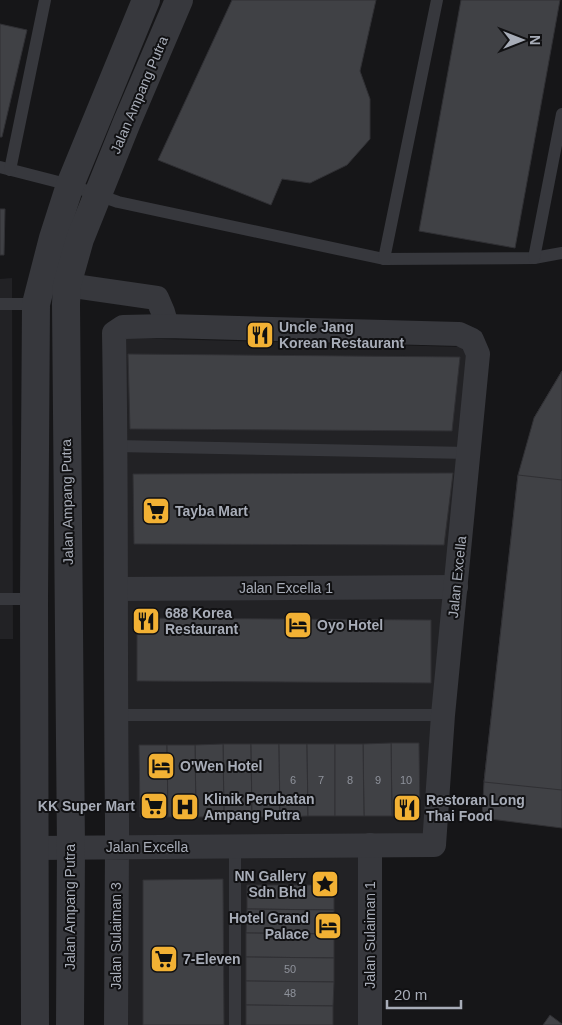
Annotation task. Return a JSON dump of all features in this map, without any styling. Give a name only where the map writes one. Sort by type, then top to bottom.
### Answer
[{"type":"street","name":"Jalan Ampang Putra","points":[[36,1025],[34,599],[36,304],[53,238],[70,185],[146,0]]},
{"type":"street","name":"Jalan Ampang Putra","points":[[70,1025],[67,285],[80,239],[179,0]]},
{"type":"street","points":[[67,285],[157,298],[166,326]]},
{"type":"street","name":"Jalan Excella","points":[[35,848],[434,845],[443,715],[478,354],[472,340],[459,334],[166,326],[123,327],[114,333],[116,446]]},
{"type":"street","name":"Jalan Sulaiman 3","points":[[116,446],[116,1025]]},
{"type":"street","name":"Jalan Excella 1","points":[[116,589],[456,586]]},
{"type":"street","name":"Jalan Sulaiman 1","points":[[370,845],[370,1025]]},
{"type":"lane","points":[[45,0],[5,168],[70,185],[118,202],[384,259],[534,258],[562,253]]},
{"type":"lane","points":[[384,259],[437,0]]},
{"type":"lane","points":[[534,258],[559,151],[562,114]]},
{"type":"lane","points":[[0,304],[36,304]]},
{"type":"lane","points":[[116,446],[469,453]]},
{"type":"lane","points":[[0,599],[34,599]]},
{"type":"lane","points":[[116,715],[443,715]]},
{"type":"lane","points":[[235,846],[235,1025]]},
{"type":"shaded area","points":[[12,278],[13,639],[0,639],[0,279]]},
{"type":"shaded area","points":[[124,338],[465,347],[468,354],[424,835],[127,839]]},
{"type":"shaded area","points":[[361,853],[361,1025],[127,1025],[128,855]]},
{"type":"building","points":[[232,0],[376,0],[360,71],[370,99],[370,139],[347,165],[310,183],[282,179],[271,205],[158,160]]},
{"type":"building","points":[[461,0],[560,0],[515,248],[419,231]]},
{"type":"building","points":[[0,24],[27,30],[2,137],[0,137]]},
{"type":"building","points":[[0,209],[5,209],[4,255],[0,255]]},
{"type":"building","points":[[128,354],[460,357],[452,431],[130,429]]},
{"type":"building","points":[[562,371],[562,435],[534,418]]},
{"type":"building","points":[[562,371],[562,828],[482,818],[484,782],[518,475],[534,418]]},
{"type":"building","points":[[453,473],[444,545],[134,544],[133,474]]},
{"type":"building","points":[[518,475],[562,480],[562,790],[484,782]]},
{"type":"building","points":[[137,618],[431,620],[431,683],[137,681]]},
{"type":"building","points":[[391,743],[419,743],[420,816],[392,816]]},
{"type":"building","points":[[391,743],[392,816],[364,816],[363,744]]},
{"type":"building","points":[[223,744],[251,744],[252,817],[224,817]]},
{"type":"building","points":[[223,744],[224,817],[196,817],[195,745]]},
{"type":"building","points":[[251,744],[279,744],[280,817],[252,817]]},
{"type":"building","points":[[279,744],[307,744],[308,816],[280,817]]},
{"type":"building","points":[[307,744],[335,744],[335,816],[308,816]]},
{"type":"building","points":[[335,744],[363,744],[364,816],[335,816]]},
{"type":"building","points":[[139,745],[167,745],[168,817],[140,817]]},
{"type":"building","points":[[167,745],[195,745],[196,817],[168,817]]},
{"type":"building","points":[[223,879],[224,1025],[143,1025],[143,880]]},
{"type":"building","points":[[247,885],[334,885],[334,910],[247,909]]},
{"type":"building","points":[[247,909],[334,910],[334,934],[246,933]]},
{"type":"building","points":[[246,933],[334,934],[334,958],[246,957]]},
{"type":"building","points":[[246,957],[334,958],[334,982],[246,981]]},
{"type":"building","points":[[246,981],[334,982],[333,1006],[246,1005]]},
{"type":"building","points":[[246,1005],[333,1006],[333,1025],[246,1025]]},
{"type":"building","points":[[550,1015],[562,1024],[562,1025],[543,1025]]},
{"type":"place","name":"Uncle Jang Korean Restaurant","points":[[260,335]]},
{"type":"place","name":"Tayba Mart","points":[[156,511]]},
{"type":"place","name":"688 Korea Restaurant","points":[[146,621]]},
{"type":"place","name":"Oyo Hotel","points":[[298,625]]},
{"type":"place","name":"O'Wen Hotel","points":[[161,766]]},
{"type":"place","name":"KK Super Mart","points":[[154,806]]},
{"type":"place","name":"Klinik Perubatan Ampang Putra","points":[[185,807]]},
{"type":"place","name":"Restoran Long Thai Food","points":[[407,808]]},
{"type":"place","name":"NN Gallery Sdn Bhd","points":[[325,884]]},
{"type":"place","name":"Hotel Grand Palace","points":[[328,926]]},
{"type":"place","name":"7-Eleven","points":[[164,959]]}]
